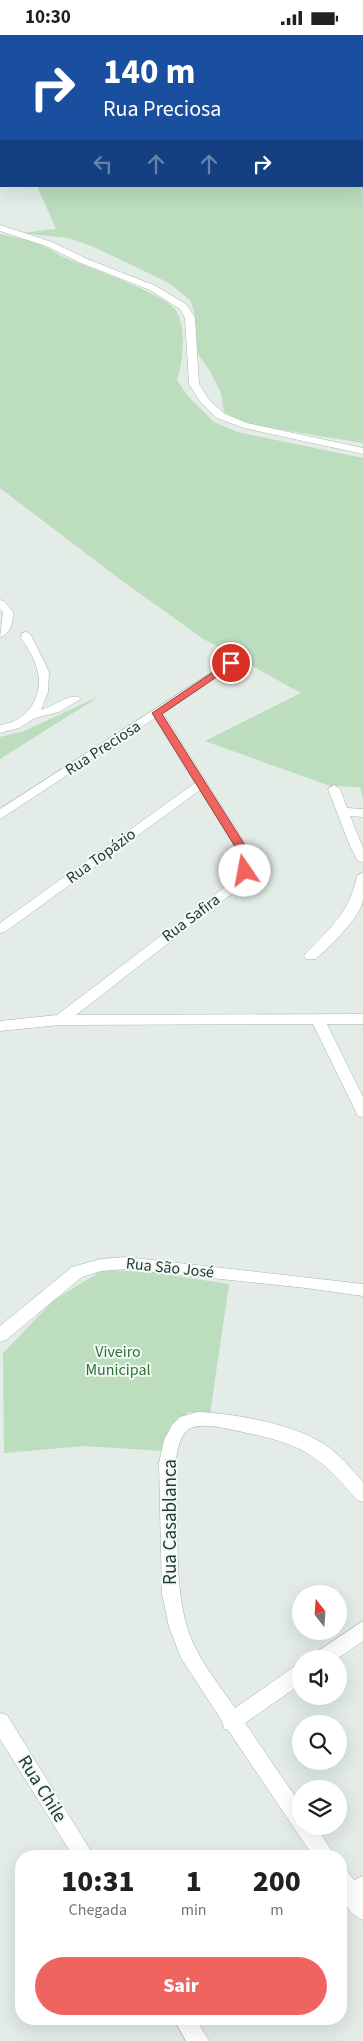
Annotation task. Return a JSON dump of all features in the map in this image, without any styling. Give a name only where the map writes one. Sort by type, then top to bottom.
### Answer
[{"type":"street","points":[[0,228],[49,244],[84,261],[153,288],[184,307],[190,318],[194,384],[205,402],[221,416],[252,427],[363,451]]},
{"type":"street","points":[[0,603],[8,611],[7,625],[0,634]]},
{"type":"street","points":[[26,635],[43,671],[44,687],[33,715]]},
{"type":"street","name":"Rua Preciosa","points":[[0,815],[231,663]]},
{"type":"street","points":[[0,729],[20,724],[33,715],[55,710],[75,699]]},
{"type":"street","name":"Rua Safira","points":[[60,1020],[242,878],[245,871],[244,853],[157,713]]},
{"type":"street","name":"Rua Topázio","points":[[0,929],[202,783]]},
{"type":"street","points":[[334,789],[356,847],[363,858],[363,868]]},
{"type":"street","points":[[343,811],[363,813]]},
{"type":"street","points":[[310,956],[342,925],[355,907],[362,891],[363,876]]},
{"type":"street","points":[[0,1026],[60,1020],[363,1019]]},
{"type":"street","points":[[318,1020],[363,1112]]},
{"type":"street","name":"Rua São José","points":[[0,1335],[77,1273],[91,1266],[108,1263],[126,1263],[306,1282],[363,1290]]},
{"type":"street","name":"Rua Casablanca","points":[[292,1809],[231,1722],[187,1652],[178,1627],[171,1594],[168,1463],[171,1445],[177,1432],[186,1423],[198,1418],[216,1419],[252,1427],[294,1438],[316,1447],[335,1463],[363,1494]]},
{"type":"street","points":[[334,1650],[363,1630]]},
{"type":"street","points":[[231,1722],[292,1679]]},
{"type":"street","name":"Rua Chile","points":[[0,1722],[80,1850]]},
{"type":"street","points":[[310,1835],[321,1850]]},
{"type":"street","points":[[188,2025],[198,2041]]},
{"type":"green space","points":[[37,187],[363,187],[363,443],[247,424],[224,412],[221,393],[210,371],[198,354],[194,311],[190,300],[169,283],[94,247],[68,238],[22,233],[56,229]]},
{"type":"green space","points":[[0,234],[41,245],[61,256],[155,295],[175,309],[179,316],[183,344],[177,380],[187,395],[214,422],[237,432],[363,458],[363,800],[360,787],[330,786],[205,741],[301,693],[202,638],[121,580],[0,488]]},
{"type":"green space","points":[[100,696],[0,759],[0,737],[24,731]]},
{"type":"green space","name":"Viveiro Municipal","points":[[103,1270],[150,1272],[229,1284],[210,1414],[188,1412],[176,1424],[163,1451],[84,1446],[4,1453],[3,1353],[54,1300]]},
{"type":"route","points":[[231,663],[157,713],[244,853],[245,871]]}]
